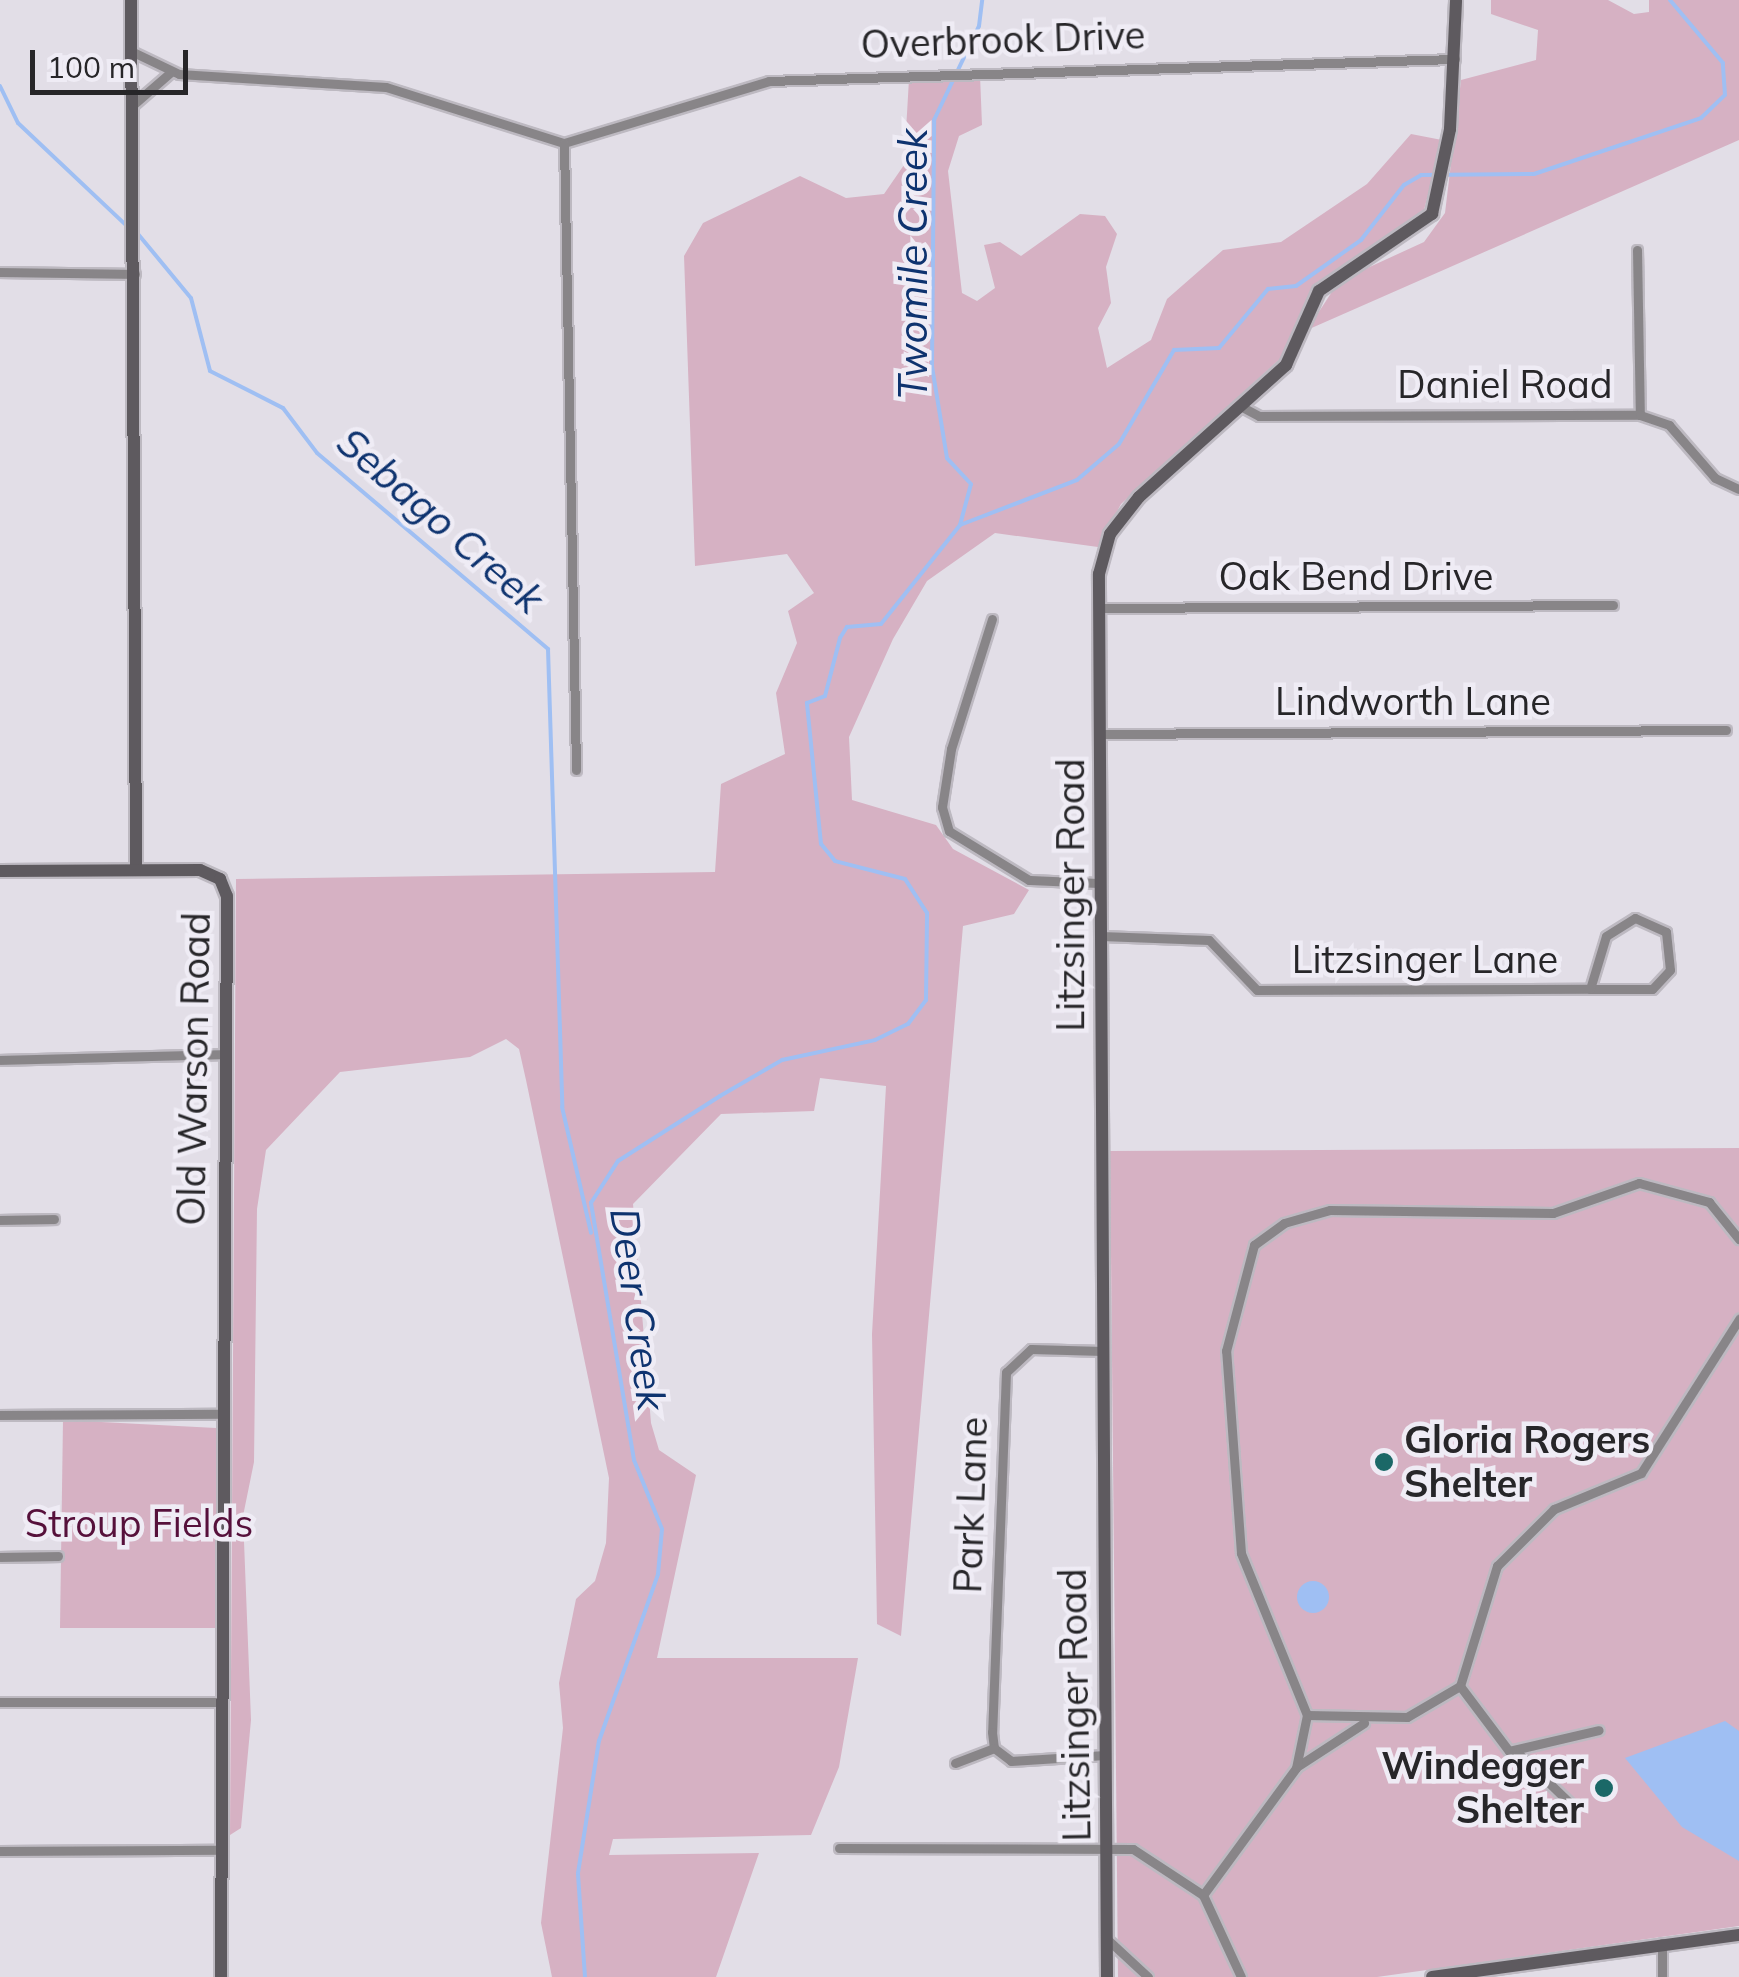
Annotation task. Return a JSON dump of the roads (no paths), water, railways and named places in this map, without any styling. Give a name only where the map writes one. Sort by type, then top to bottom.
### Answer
[{"type":"street","points":[[131,0],[136,244],[136,868]]},
{"type":"street","name":"Litzsinger Road","points":[[1107,1977],[1098,608],[1110,534],[1139,497],[1244,408],[1286,365],[1319,291],[1419,228],[1440,194],[1449,141],[1456,0]]},
{"type":"street","points":[[133,52],[171,72],[386,87],[564,143],[576,770]]},
{"type":"street","name":"Overbrook Drive","points":[[564,143],[730,88],[965,68],[1455,59]]},
{"type":"street","points":[[134,104],[171,72]]},
{"type":"street","points":[[1637,250],[1640,415]]},
{"type":"street","points":[[0,272],[136,274]]},
{"type":"street","name":"Daniel Road","points":[[1244,408],[1259,416],[1640,415],[1669,425],[1715,478],[1739,489]]},
{"type":"street","name":"Oak Bend Drive","points":[[1098,608],[1613,605]]},
{"type":"street","points":[[992,619],[951,749],[942,807],[949,830],[1028,880],[1099,883]]},
{"type":"street","name":"Lindworth Lane","points":[[1100,734],[1726,730]]},
{"type":"street","name":"Old Warson Road","points":[[0,871],[136,868],[209,872],[225,887],[220,1414],[221,1977]]},
{"type":"street","name":"Litzsinger Lane","points":[[1101,936],[1209,940],[1257,990],[1638,992],[1662,981],[1673,957],[1666,932],[1635,918],[1612,927],[1590,989]]},
{"type":"street","points":[[0,1060],[224,1054]]},
{"type":"street","points":[[1296,1768],[1307,1714],[1242,1553],[1226,1351],[1254,1245],[1284,1223],[1330,1210],[1553,1213],[1639,1183],[1708,1202],[1739,1239]]},
{"type":"street","points":[[0,1220],[54,1218]]},
{"type":"street","points":[[1307,1714],[1370,1721],[1407,1717],[1460,1686],[1497,1566],[1554,1509],[1642,1473],[1739,1319]]},
{"type":"street","name":"Park Lane","points":[[994,1748],[1010,1353],[1032,1349],[1103,1351]]},
{"type":"street","points":[[0,1415],[220,1414]]},
{"type":"street","points":[[0,1557],[58,1556]]},
{"type":"street","points":[[1460,1686],[1485,1728],[1517,1752],[1574,1807]]},
{"type":"street","points":[[0,1702],[220,1702]]},
{"type":"street","points":[[1202,1895],[1296,1768],[1332,1737],[1370,1721]]},
{"type":"street","points":[[1517,1752],[1599,1730]]},
{"type":"street","points":[[955,1763],[994,1748],[1011,1761],[1104,1754]]},
{"type":"street","points":[[839,1848],[1133,1849],[1202,1895],[1241,1977]]},
{"type":"street","points":[[0,1851],[222,1850]]},
{"type":"street","points":[[1432,1977],[1518,1971],[1662,1943],[1739,1936]]},
{"type":"street","points":[[1107,1939],[1148,1977]]},
{"type":"street","points":[[1662,1943],[1662,1977]]},
{"type":"water","points":[[1313,1581],[1324,1586],[1329,1597],[1324,1608],[1313,1613],[1302,1608],[1297,1597],[1302,1586]]},
{"type":"water","points":[[1725,1721],[1739,1731],[1739,1861],[1682,1827],[1625,1758]]},
{"type":"waterway","name":"Twomile Creek","points":[[960,525],[971,484],[947,458],[932,366],[934,120],[979,26],[982,0]]},
{"type":"waterway","name":"Deer Creek","points":[[585,1977],[578,1873],[599,1741],[658,1574],[662,1529],[634,1460],[591,1203],[618,1161],[720,1096],[782,1060],[875,1040],[908,1024],[926,1000],[927,913],[905,879],[835,861],[821,844],[807,703],[825,696],[840,638],[847,627],[881,624],[960,525],[1077,480],[1119,444],[1174,350],[1219,348],[1268,289],[1296,286],[1361,240],[1404,185],[1421,175],[1534,174],[1701,118],[1725,95],[1723,63],[1670,0]]},
{"type":"waterway","name":"Sebago Creek","points":[[0,86],[18,123],[126,225]]},
{"type":"waterway","name":"Sebago Creek","points":[[138,234],[191,298],[210,371],[283,408],[317,453],[548,649],[562,1107],[591,1233]]},
{"type":"place","name":"Gloria Rogers Shelter","points":[[1384,1462]]},
{"type":"place","name":"Windegger Shelter","points":[[1604,1788]]},
{"type":"park label","name":"Stroup Fields","points":[[139,1524]]}]
